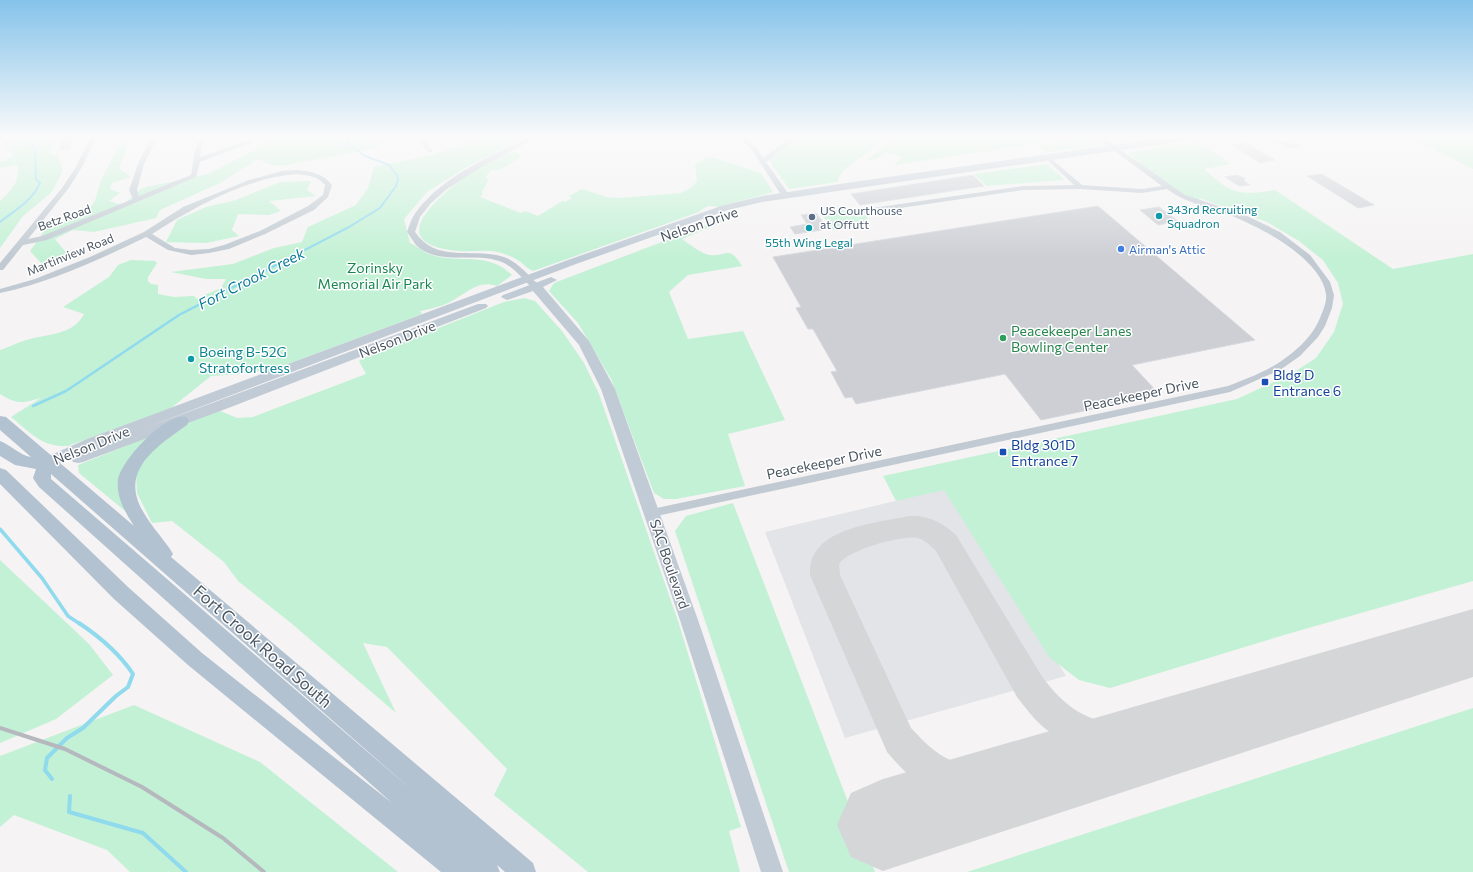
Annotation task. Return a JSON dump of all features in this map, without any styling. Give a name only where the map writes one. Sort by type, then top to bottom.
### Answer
[{"type":"main road","name":"Fort Crook Road South","points":[[0,421],[524,872]]},
{"type":"main road","points":[[177,572],[137,514],[126,487],[132,467],[139,457],[181,421]]},
{"type":"main road","points":[[0,447],[19,461],[26,463],[47,463],[41,478],[49,487],[488,872]]},
{"type":"main road","points":[[0,474],[121,593],[195,658],[460,872]]},
{"type":"street","name":"Betz Road","points":[[0,268],[65,189],[73,177]]},
{"type":"street","points":[[137,200],[133,190],[138,177]]},
{"type":"street","name":"Betz Road","points":[[21,243],[44,238],[192,177]]},
{"type":"street","name":"Martinview Road","points":[[0,291],[30,284],[56,275],[147,234],[186,209],[265,177]]},
{"type":"street","name":"Martinview Road","points":[[147,234],[173,250],[179,251],[199,252],[244,241],[311,208],[321,201],[327,194],[329,185],[325,179],[320,177]]},
{"type":"street","points":[[460,177],[443,189],[415,220],[412,232],[419,245],[426,249],[446,254],[482,255],[502,259],[508,262],[531,283]]},
{"type":"street","points":[[773,177],[786,196]]},
{"type":"street","name":"Nelson Drive","points":[[47,463],[86,446],[707,220],[786,196],[915,177]]},
{"type":"street","points":[[1069,177],[1080,187]]},
{"type":"street","name":"Peacekeeper Drive","points":[[652,513],[1230,389],[1256,378],[1288,361],[1315,336],[1326,316],[1330,295],[1322,275],[1307,257],[1277,234],[1240,216],[1186,199],[1153,177]]},
{"type":"street","points":[[866,211],[1023,188],[1080,187],[1142,191],[1167,187]]},
{"type":"street","name":"Nelson Drive","points":[[47,463],[64,462],[84,456],[181,421],[531,283]]},
{"type":"street","name":"SAC Boulevard","points":[[531,283],[575,330],[592,356],[608,390],[692,627],[772,872]]},
{"type":"shaded area","points":[[950,488],[1066,676],[845,738],[765,532]]},
{"type":"green space","points":[[18,177],[60,177],[52,192],[23,216],[0,248],[0,201],[8,194]]},
{"type":"green space","points":[[103,177],[131,177],[112,183],[110,189],[120,193],[109,201],[123,205],[142,188],[195,177],[230,177],[220,183],[160,210],[156,218],[94,232],[73,230],[55,239],[68,255],[42,264],[30,251],[47,227],[83,217],[95,201]]},
{"type":"green space","name":"Zorinsky Memorial Air Park","points":[[371,177],[451,177],[427,192],[404,219],[410,243],[432,255],[454,259],[484,260],[503,268],[512,275],[497,286],[490,284],[477,286],[448,303],[420,311],[422,314],[270,371],[252,371],[239,374],[211,376],[171,408],[68,446],[51,444],[37,438],[11,417],[41,398],[20,402],[6,398],[0,394],[0,350],[26,340],[61,332],[74,326],[80,321],[84,314],[63,307],[109,277],[118,265],[131,260],[155,261],[157,263],[148,277],[148,281],[151,284],[158,285],[158,294],[174,297],[193,296],[196,297],[195,299],[221,288],[226,279],[206,279],[171,272],[233,264],[274,248],[302,242],[308,227],[356,205],[368,188]]},
{"type":"green space","points":[[466,177],[486,177],[485,178],[489,179],[482,192],[483,194],[480,197],[521,213],[525,211],[538,216],[562,201],[565,202],[572,198],[569,196],[582,189],[606,197],[618,198],[681,193],[692,187],[697,181],[696,177],[763,177],[773,192],[718,207],[708,206],[699,212],[533,271],[516,259],[501,253],[492,251],[459,251],[441,248],[429,244],[422,238],[419,231],[426,213],[446,192]]},
{"type":"green space","points":[[781,177],[839,177],[838,182],[789,189]]},
{"type":"green space","points":[[977,177],[1061,177],[1065,180],[986,186]]},
{"type":"green space","points":[[1156,177],[1213,177],[1221,184],[1244,193],[1275,190],[1393,269],[1473,254],[1473,581],[1284,635],[1110,688],[1079,680],[1049,657],[944,490],[896,501],[883,476],[1237,399],[1293,373],[1316,358],[1334,332],[1343,304],[1338,283],[1323,260],[1299,241],[1267,222],[1199,198],[1200,201],[1180,193]]},
{"type":"green space","points":[[311,181],[307,190],[316,196],[269,201],[281,211],[269,215],[238,214],[232,230],[239,236],[206,243],[166,242],[177,220],[206,207],[236,200],[280,182]]},
{"type":"green space","points":[[843,210],[862,212],[868,219],[868,224],[833,230],[820,212]]},
{"type":"green space","points":[[741,214],[682,239],[700,251],[710,255],[730,253],[734,255],[742,266],[688,275],[669,292],[688,339],[743,331],[785,420],[728,434],[745,486],[676,499],[664,499],[654,493],[611,379],[578,323],[549,291],[554,283],[725,218]]},
{"type":"green space","points":[[524,298],[535,301],[562,331],[584,363],[599,394],[678,621],[741,827],[729,831],[740,872],[588,872],[494,795],[507,769],[387,647],[363,643],[396,713],[291,623],[238,581],[224,562],[172,521],[152,523],[137,493],[136,473],[154,447],[185,422],[218,410],[237,418],[253,417],[366,374],[359,361],[363,358],[504,302]]},
{"type":"green space","points":[[154,435],[132,457],[130,515],[79,473],[78,465]]},
{"type":"green space","points":[[733,503],[875,872],[789,872],[675,531],[686,516]]},
{"type":"green space","points":[[0,560],[89,644],[113,675],[56,719],[0,743]]},
{"type":"green space","points":[[134,705],[260,762],[398,872],[130,872],[107,850],[14,815],[0,827],[0,756]]},
{"type":"green space","points":[[1473,708],[1473,872],[967,872]]},
{"type":"building","points":[[962,177],[975,177],[984,186],[860,205],[851,194]]},
{"type":"building","points":[[1225,177],[1241,177],[1245,178],[1244,181],[1250,185],[1239,186]]},
{"type":"building","points":[[1308,177],[1327,177],[1374,205],[1358,208]]},
{"type":"building","points":[[1098,206],[1255,340],[1132,365],[1160,395],[1041,420],[1005,374],[856,404],[852,397],[845,398],[831,372],[837,371],[813,329],[808,329],[796,308],[801,307],[773,257]]},
{"type":"building","name":"343rd Recruiting Squadron","points":[[1159,207],[1178,221],[1158,225],[1140,210]]},
{"type":"building","name":"55th Wing Legal","points":[[816,213],[828,229],[795,234],[790,227],[807,224],[801,215]]},
{"type":"waterway","points":[[0,222],[33,195],[40,183],[36,177]]},
{"type":"waterway","name":"Fort Crook Creek","points":[[276,265],[349,227],[380,208],[396,186],[397,177]]},
{"type":"waterway","name":"Fort Crook Creek","points":[[33,406],[66,391],[179,315],[278,264]]},
{"type":"waterway","name":"Fort Crook Creek","points":[[0,529],[42,578],[68,616],[80,624]]},
{"type":"waterway","name":"Fort Crook Creek","points":[[52,779],[45,770],[47,758],[67,738],[83,728],[116,696],[128,687],[133,674],[128,666],[109,646],[79,623]]},
{"type":"waterway","name":"Fort Crook Creek","points":[[70,796],[69,812],[143,833],[186,872]]},
{"type":"taxiway","points":[[1017,784],[981,785],[951,780],[925,766],[912,755],[899,740],[825,575],[825,563],[831,553],[841,545],[870,535],[910,527],[921,527],[930,530],[946,543],[1029,686],[1041,702],[1054,715],[1068,725],[1084,733],[1101,738],[1118,741],[1156,741]]},
{"type":"runway","points":[[883,825],[1473,643]]},
{"type":"railway","points":[[0,728],[65,749],[142,787],[223,838],[264,872]]},
{"type":"place","name":"343rd Recruiting Squadron","points":[[1159,216]]},
{"type":"place","name":"US Courthouse at Offutt","points":[[812,217]]},
{"type":"place","name":"55th Wing Legal","points":[[809,228]]},
{"type":"place","name":"Airman's Attic","points":[[1121,249]]},
{"type":"place","name":"Peacekeeper Lanes Bowling Center","points":[[1003,338]]},
{"type":"place","name":"Boeing B-52G Stratofortress","points":[[191,359]]},
{"type":"place","name":"Bldg D Entrance 6","points":[[1265,382]]},
{"type":"place","name":"Bldg 301D Entrance 7","points":[[1003,452]]}]
